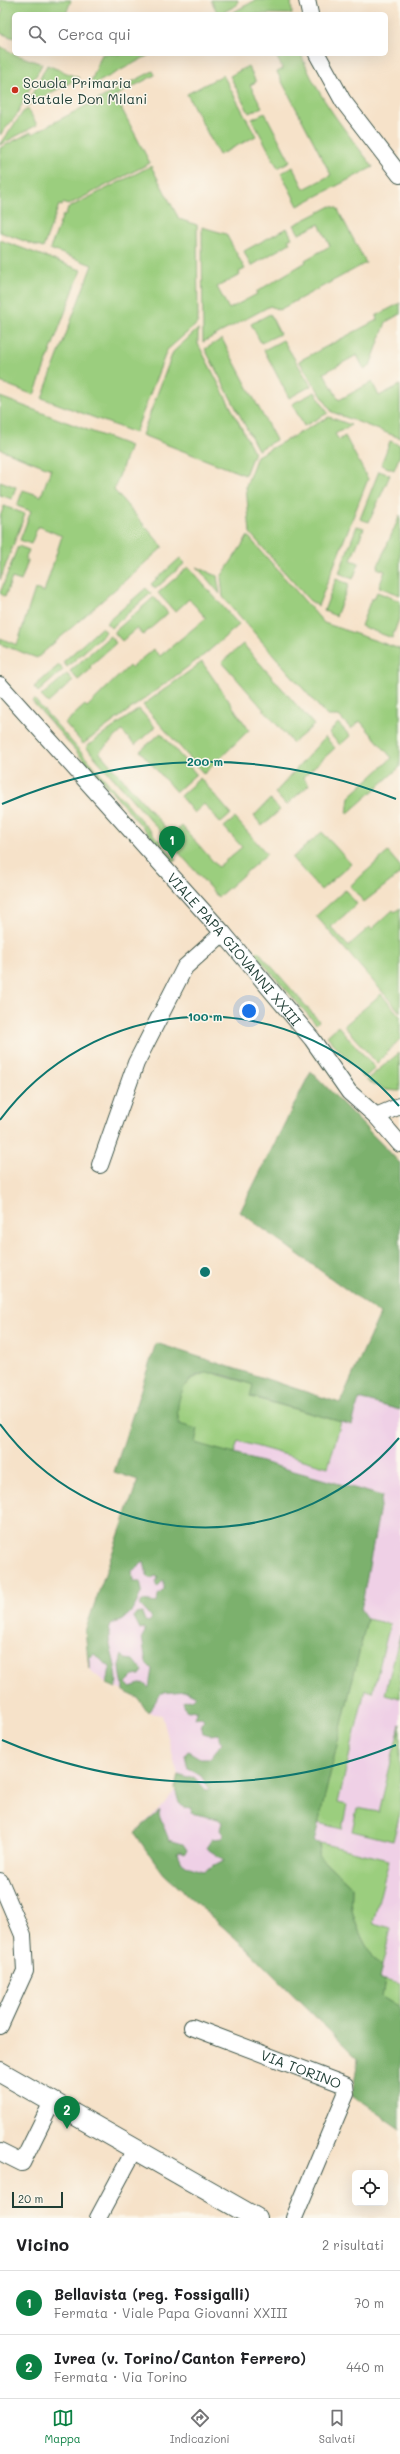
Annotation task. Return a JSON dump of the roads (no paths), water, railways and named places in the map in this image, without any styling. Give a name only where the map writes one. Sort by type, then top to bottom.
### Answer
[{"type":"street","points":[[307,0],[310,12]]},
{"type":"street","points":[[318,56],[343,101],[400,175]]},
{"type":"street","name":"VIALE PAPA GIOVANNI XXIII","points":[[0,685],[223,933],[312,1038],[350,1092],[376,1116],[400,1144]]},
{"type":"street","points":[[100,1165],[136,1063],[185,967],[223,933]]},
{"type":"street","points":[[376,1116],[400,1106]]},
{"type":"street","points":[[0,1881],[23,1935],[25,1971],[0,2026]]},
{"type":"street","name":"VIA TORINO","points":[[192,2027],[345,2085],[346,2094],[294,2218]]},
{"type":"street","points":[[0,2072],[256,2218]]},
{"type":"street","points":[[0,2152],[22,2163],[52,2102]]},
{"type":"street","points":[[98,2218],[135,2149]]},
{"type":"place","name":"Scuola Primaria Statale Don Milani","points":[[15,90]]},
{"type":"place","name":"Bellavista (reg. Fossigalli)","points":[[172,859]]},
{"type":"place","name":"Ivrea (v. Torino/Canton Ferrero)","points":[[67,2129]]}]
